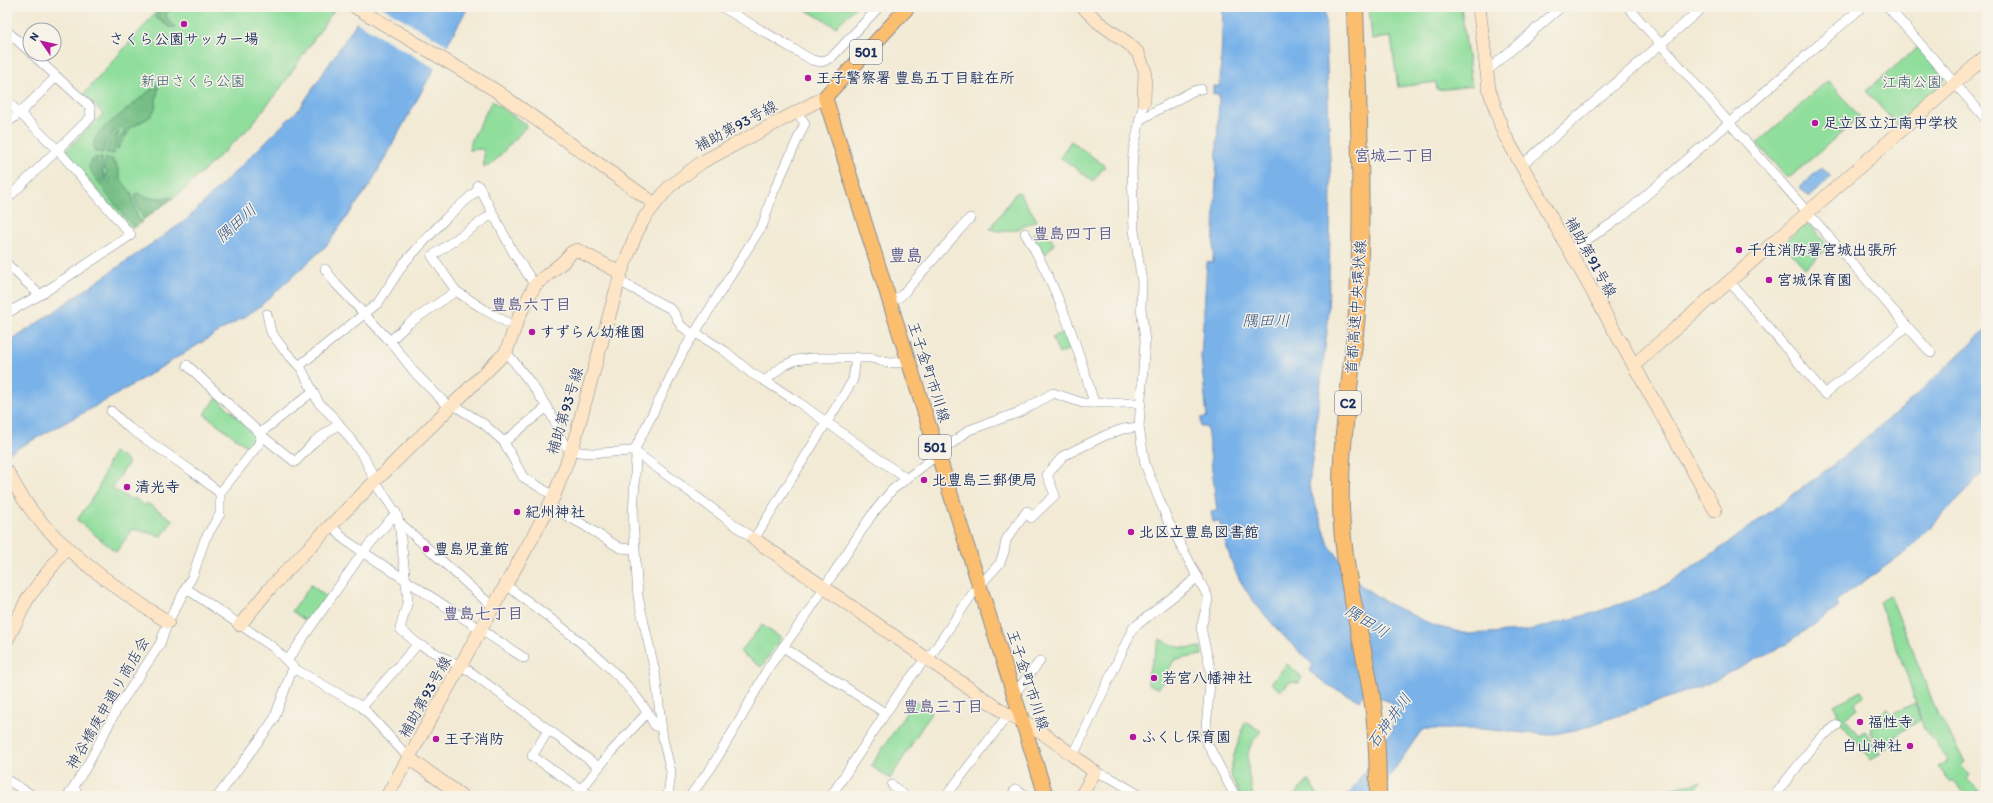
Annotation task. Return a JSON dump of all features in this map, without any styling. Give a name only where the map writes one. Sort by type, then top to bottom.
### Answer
[{"type":"highway","name":"首都高速中央環状線","points":[[1352,7],[1358,180],[1357,232],[1355,296],[1341,435],[1338,506],[1340,546],[1347,596],[1370,713],[1374,753],[1374,796]]},
{"type":"highway","name":"首都高速中央環状線","points":[[1355,7],[1361,180],[1360,239],[1355,341],[1342,466],[1341,506],[1344,548],[1351,597],[1374,712],[1378,796]]},
{"type":"main road","name":"501","points":[[825,97],[908,7]]},
{"type":"main road","name":"王子金町市川線","points":[[825,97],[889,303],[1015,693],[1046,796]]},
{"type":"street","points":[[355,7],[458,66],[539,120],[655,204]]},
{"type":"street","points":[[722,7],[812,60],[822,62],[832,57],[879,7]]},
{"type":"street","points":[[1083,7],[1098,22],[1138,53],[1145,71],[1144,101],[1133,152],[1132,171],[1134,230],[1142,282],[1141,308],[1145,341],[1139,427],[1145,464],[1157,494],[1168,521],[1208,597],[1201,628],[1211,672],[1205,740],[1235,796]]},
{"type":"street","name":"補助第91号線","points":[[1478,7],[1486,72],[1497,120],[1521,166],[1715,510]]},
{"type":"street","points":[[1486,72],[1561,7]]},
{"type":"street","points":[[1628,7],[1931,353]]},
{"type":"street","points":[[1521,166],[1703,7]]},
{"type":"street","points":[[1570,251],[1620,218],[1862,7]]},
{"type":"street","points":[[1888,7],[1985,117]]},
{"type":"street","points":[[7,31],[22,45]]},
{"type":"street","points":[[1634,365],[1986,56]]},
{"type":"street","points":[[7,199],[91,117],[90,107],[41,62]]},
{"type":"street","points":[[7,123],[20,113],[56,76]]},
{"type":"street","points":[[1139,120],[1193,91],[1201,89]]},
{"type":"street","name":"補助第93号線","points":[[387,796],[481,630],[551,501],[572,449],[620,277],[636,234],[655,204],[681,176],[726,148],[797,113],[825,97]]},
{"type":"street","points":[[7,101],[58,150],[131,235],[40,295],[7,313]]},
{"type":"street","points":[[668,796],[670,772],[661,728],[655,672],[638,597],[633,518],[636,456],[634,451],[694,333],[708,314],[763,224],[773,193],[805,123],[797,113]]},
{"type":"street","points":[[299,366],[348,325],[365,314],[381,300],[404,263],[478,187],[513,252],[535,285]]},
{"type":"street","points":[[492,214],[432,256],[456,291],[515,327]]},
{"type":"street","points":[[889,303],[901,296],[970,218]]},
{"type":"street","points":[[1025,233],[1042,261],[1056,291],[1078,350],[1094,403]]},
{"type":"street","points":[[240,625],[270,588],[376,483],[451,405],[506,352],[515,327],[535,285],[563,262],[572,252],[577,250],[669,308],[674,312],[681,326],[725,351],[751,374],[766,380],[907,479]]},
{"type":"street","points":[[7,264],[40,295]]},
{"type":"street","points":[[324,269],[390,341],[416,374],[451,405],[484,424],[504,442],[523,476],[551,501],[582,524],[620,548],[634,549]]},
{"type":"street","points":[[1729,281],[1825,394],[1907,326]]},
{"type":"street","points":[[390,341],[408,324],[456,291]]},
{"type":"street","points":[[267,314],[271,332],[284,350],[299,366],[319,403],[339,424],[364,457],[376,483],[396,513],[399,522],[408,600],[400,629],[418,644],[461,665],[538,721],[548,731],[599,767]]},
{"type":"street","points":[[506,352],[538,392],[556,422],[561,441],[572,449],[581,452],[634,451],[824,589],[1008,715],[1014,716],[1095,772],[1111,778],[1141,796]]},
{"type":"street","points":[[766,380],[783,366],[796,360],[856,357],[871,358],[889,363],[908,362]]},
{"type":"street","points":[[754,539],[853,380],[856,357]]},
{"type":"street","points":[[187,365],[262,435],[295,462],[315,440],[339,424]]},
{"type":"street","points":[[112,411],[128,427],[192,471],[220,493],[258,445],[263,431],[312,392]]},
{"type":"street","points":[[690,796],[711,768],[741,718],[768,668],[824,589],[871,516],[892,490],[969,430],[1020,412],[1053,392],[1079,402],[1141,403]]},
{"type":"street","points":[[504,442],[534,416],[547,407]]},
{"type":"street","points":[[831,796],[886,713],[926,658],[931,655],[969,599],[1000,563],[1006,540],[1027,511],[1031,518],[1055,495],[1047,475],[1063,456],[1106,435],[1122,429],[1139,427]]},
{"type":"street","points":[[7,470],[19,493],[35,515],[67,548],[132,598],[168,622]]},
{"type":"street","name":"神谷橋庚申通り商店会","points":[[68,796],[117,709],[160,644],[168,622],[194,575],[205,539],[220,514],[220,493]]},
{"type":"street","points":[[288,661],[363,552],[396,513]]},
{"type":"street","points":[[399,522],[485,600],[494,606]]},
{"type":"street","points":[[331,526],[346,540],[363,552],[405,578],[524,658]]},
{"type":"street","points":[[7,640],[28,598],[67,548]]},
{"type":"street","points":[[1073,756],[1133,628],[1198,577]]},
{"type":"street","points":[[506,585],[567,632],[609,668],[636,695],[648,712],[655,726],[661,728]]},
{"type":"street","points":[[187,589],[273,647],[295,669],[362,707],[409,758],[462,796]]},
{"type":"street","points":[[362,707],[418,644]]},
{"type":"street","points":[[783,647],[886,713]]},
{"type":"street","points":[[1015,693],[1040,661]]},
{"type":"street","points":[[218,796],[274,719],[291,673],[295,669]]},
{"type":"street","points":[[578,792],[648,712]]},
{"type":"street","points":[[946,796],[1008,715]]},
{"type":"street","points":[[1774,796],[1818,739],[1837,725]]},
{"type":"street","points":[[548,731],[532,756],[578,792],[591,796]]},
{"type":"street","points":[[1081,796],[1095,772]]},
{"type":"street","points":[[7,780],[34,796]]},
{"type":"street","points":[[892,785],[905,796]]},
{"type":"street","points":[[74,787],[79,796]]},
{"type":"street","points":[[1011,796],[1016,789],[1027,796]]},
{"type":"green space","name":"新田さくら公園","points":[[159,7],[328,7],[334,10],[279,90],[248,129],[180,193],[130,229],[67,154],[67,149],[103,114],[84,94],[152,17]]},
{"type":"green space","points":[[161,7],[171,7],[166,15],[168,20],[176,27],[171,28],[155,17]]},
{"type":"green space","points":[[801,7],[856,7],[836,27]]},
{"type":"green space","points":[[1369,7],[1461,7],[1472,86],[1437,90],[1436,82],[1398,87],[1391,37],[1372,39]]},
{"type":"green space","name":"江南公園","points":[[1918,47],[1945,78],[1942,86],[1897,125],[1866,91]]},
{"type":"green space","points":[[1829,81],[1860,117],[1790,177],[1786,177],[1757,143]]},
{"type":"green space","points":[[159,83],[155,109],[151,116],[131,128],[117,150],[118,140],[125,131],[120,126],[106,141],[103,153],[95,152],[95,138],[100,131]]},
{"type":"green space","points":[[492,101],[525,124],[526,127],[491,165],[484,167],[484,151],[481,149],[469,150],[470,143]]},
{"type":"green space","points":[[120,130],[116,138],[114,154],[106,153],[109,141]]},
{"type":"green space","points":[[1071,141],[1105,166],[1093,181],[1060,157]]},
{"type":"green space","points":[[94,157],[102,158],[103,172],[107,181],[106,182]]},
{"type":"green space","points":[[106,158],[113,159],[113,163],[116,163],[121,180],[131,192],[137,216],[142,222],[134,228],[105,192],[89,168],[91,160],[93,160],[105,185],[110,181],[106,175],[107,171],[104,169]]},
{"type":"green space","points":[[1019,192],[1037,220],[1014,230],[996,231],[990,229],[1015,194]]},
{"type":"green space","points":[[137,193],[150,198],[172,198],[144,219],[137,205],[135,196]]},
{"type":"green space","points":[[1804,224],[1810,225],[1829,247],[1805,268],[1783,244]]},
{"type":"green space","points":[[1043,226],[1054,244],[1044,256],[1034,237],[1034,232]]},
{"type":"green space","points":[[1068,331],[1074,347],[1059,354],[1052,337]]},
{"type":"green space","points":[[217,398],[256,434],[249,448],[204,414]]},
{"type":"green space","points":[[113,452],[129,462],[112,488],[131,500],[133,497],[145,506],[147,503],[173,520],[162,536],[133,529],[116,552],[77,520],[97,491]]},
{"type":"green space","points":[[311,585],[328,598],[310,624],[292,611]]},
{"type":"green space","points":[[1890,595],[1938,715],[1965,762],[1961,766],[1970,775],[1967,779],[1979,791],[1974,796],[1967,796],[1953,780],[1951,782],[1938,767],[1948,760],[1923,726],[1907,675],[1879,602]]},
{"type":"green space","points":[[762,625],[781,638],[761,667],[740,652]]},
{"type":"green space","points":[[1160,639],[1179,647],[1201,647],[1202,655],[1174,660],[1159,688],[1148,685],[1148,674]]},
{"type":"green space","points":[[1287,664],[1302,677],[1299,683],[1290,682],[1280,691],[1271,683]]},
{"type":"green space","points":[[1861,691],[1864,696],[1855,703],[1858,708],[1845,718],[1858,735],[1865,731],[1881,754],[1871,760],[1841,723],[1834,705]]},
{"type":"green space","points":[[914,701],[931,713],[890,779],[871,766]]},
{"type":"green space","points":[[1915,703],[1920,720],[1901,732],[1884,751],[1871,733],[1874,718],[1888,709],[1891,714]]},
{"type":"green space","points":[[1245,722],[1261,731],[1253,741],[1248,753],[1248,768],[1253,796],[1240,796],[1230,773],[1234,755]]},
{"type":"green space","points":[[1309,780],[1318,796],[1293,796]]},
{"type":"green space","points":[[1701,782],[1691,796],[1657,796],[1660,791]]},
{"type":"water","name":"隅田川","points":[[367,7],[468,7],[370,185],[326,246],[258,308],[114,396],[7,454],[7,344],[186,220],[300,108]]},
{"type":"water","points":[[1223,7],[1325,7],[1331,188],[1328,322],[1309,486],[1329,545],[1360,585],[1387,603],[1435,626],[1468,634],[1526,631],[1594,613],[1655,592],[1727,544],[1833,465],[1900,410],[1986,329],[1986,470],[1907,551],[1836,601],[1839,607],[1785,645],[1707,684],[1583,728],[1550,735],[1481,729],[1425,729],[1421,731],[1376,796],[1348,796],[1393,729],[1393,719],[1389,714],[1393,703],[1364,692],[1360,701],[1328,685],[1309,671],[1313,665],[1269,620],[1240,581],[1234,568],[1219,521],[1213,522],[1211,512],[1217,511],[1207,427],[1201,427],[1201,418],[1207,417],[1201,357],[1207,262],[1213,262],[1219,94],[1213,94],[1213,86],[1220,86]]},
{"type":"water","points":[[1822,167],[1831,177],[1809,197],[1800,187]]},
{"type":"pier","points":[[365,7],[382,7],[449,46],[436,69],[356,22]]},
{"type":"place","name":"さくら公園サッカー場","points":[[184,24]]},
{"type":"place","name":"王子警察署 豊島五丁目駐在所","points":[[808,78]]},
{"type":"place","name":"足立区立江南中学校","points":[[1815,123]]},
{"type":"place","name":"千住消防署宮城出張所","points":[[1739,250]]},
{"type":"place","name":"宮城保育園","points":[[1769,280]]},
{"type":"place","name":"すずらん幼稚園","points":[[532,332]]},
{"type":"place","name":"北豊島三郵便局","points":[[924,480]]},
{"type":"place","name":"清光寺","points":[[127,487]]},
{"type":"place","name":"紀州神社","points":[[517,512]]},
{"type":"place","name":"北区立豊島図書館","points":[[1131,532]]},
{"type":"place","name":"豊島児童館","points":[[426,549]]},
{"type":"place","name":"若宮八幡神社","points":[[1154,678]]},
{"type":"place","name":"福性寺","points":[[1860,722]]},
{"type":"place","name":"ふくし保育園","points":[[1133,737]]},
{"type":"place","name":"王子消防","points":[[436,739]]},
{"type":"place","name":"白山神社","points":[[1910,746]]},
{"type":"district","name":"宮城二丁目","points":[[1394,155]]},
{"type":"district","name":"豊島四丁目","points":[[1073,233]]},
{"type":"district","name":"豊島","points":[[906,255]]},
{"type":"district","name":"豊島六丁目","points":[[531,304]]},
{"type":"district","name":"豊島七丁目","points":[[483,613]]},
{"type":"district","name":"豊島三丁目","points":[[943,706]]},
{"type":"water label","name":"石神井川","points":[[1389,721]]}]
